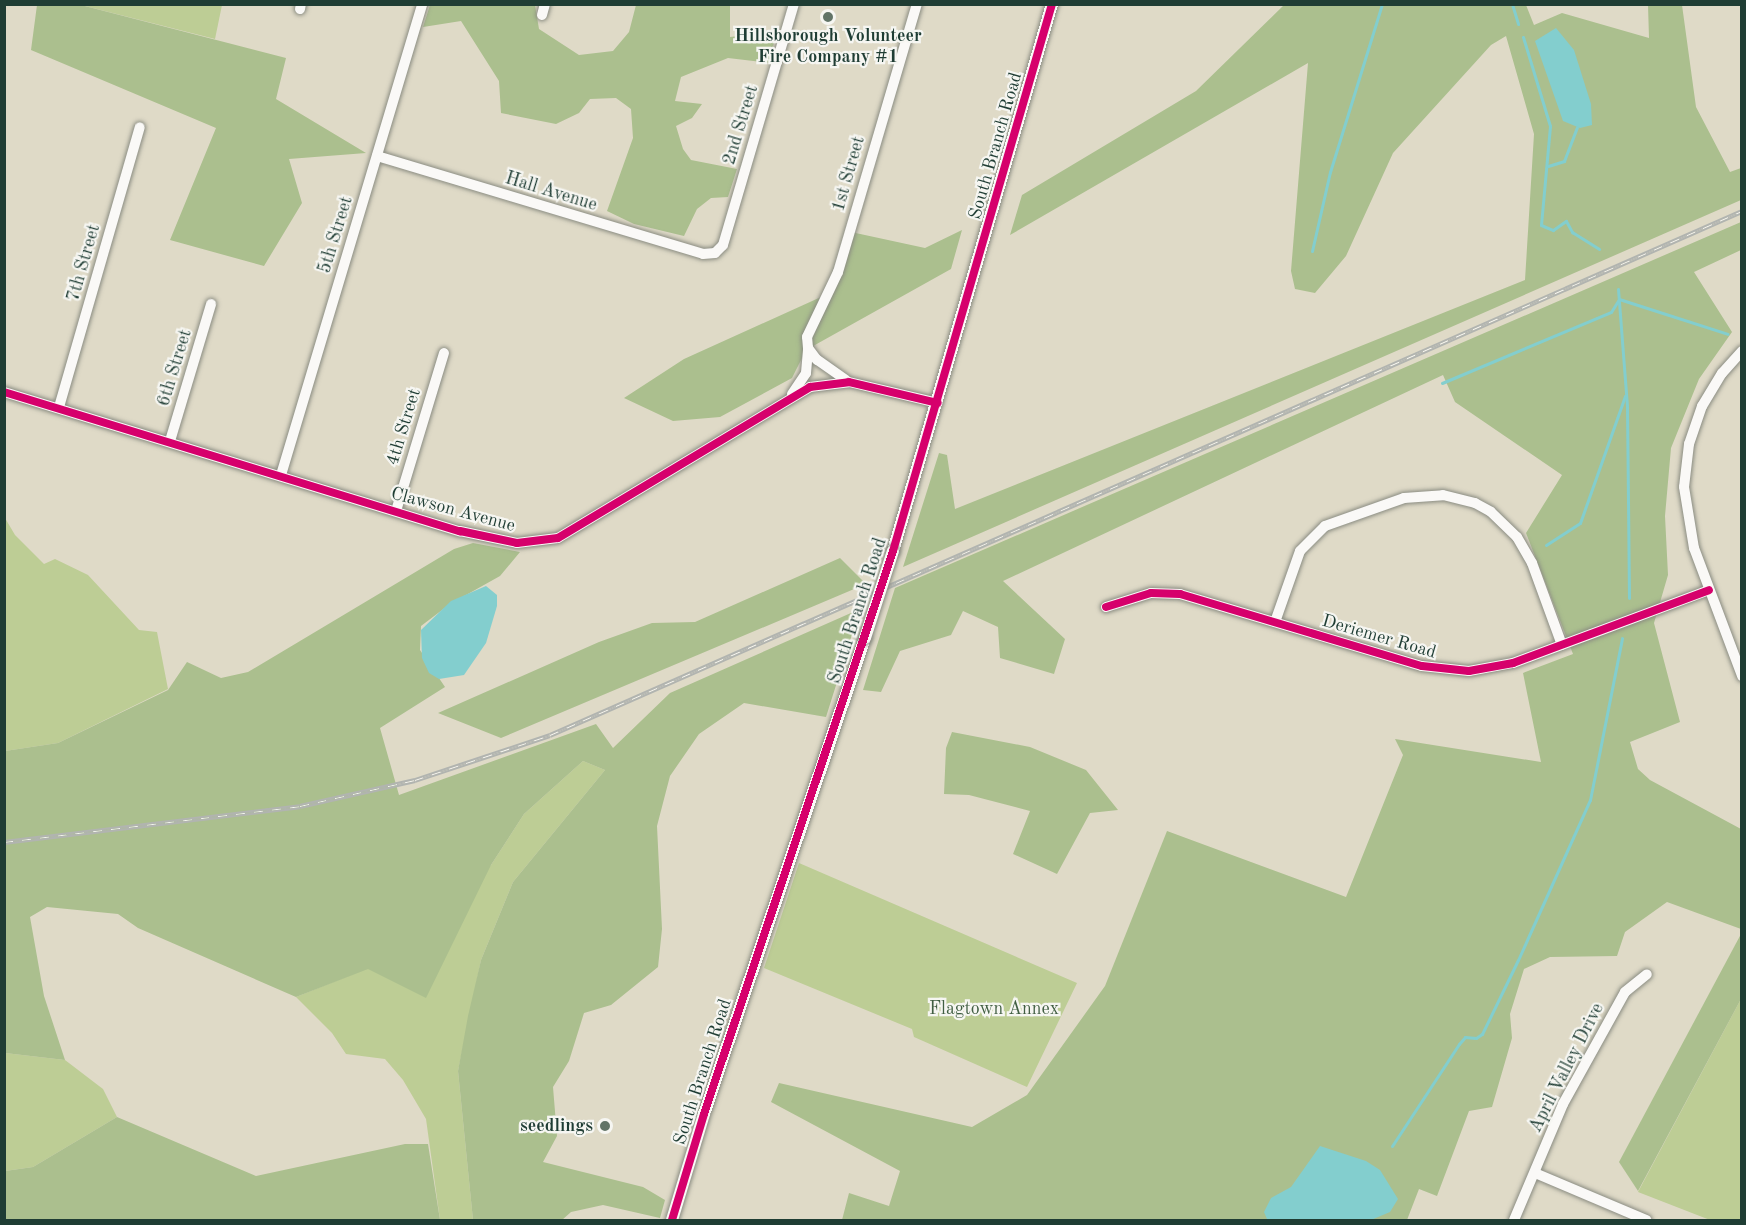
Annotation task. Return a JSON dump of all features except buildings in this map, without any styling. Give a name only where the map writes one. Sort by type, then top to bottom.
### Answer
[{"type":"street","name":"5th Street","points":[[281,475],[422,4]]},
{"type":"street","name":"2nd Street","points":[[715,253],[723,245],[794,4]]},
{"type":"street","name":"1st Street","points":[[792,395],[806,373],[809,326],[838,272],[916,4]]},
{"type":"street","name":"South Branch Road","points":[[672,1221],[704,1114],[893,551],[938,403],[1052,4]]},
{"type":"street","name":"7th Street","points":[[59,407],[140,127]]},
{"type":"street","name":"Hall Avenue","points":[[377,156],[703,254],[715,253]]},
{"type":"street","name":"6th Street","points":[[170,441],[211,304]]},
{"type":"street","points":[[808,348],[828,371],[849,382]]},
{"type":"street","points":[[1742,351],[1702,406],[1685,466],[1688,527],[1742,676]]},
{"type":"street","name":"4th Street","points":[[396,511],[444,352]]},
{"type":"street","name":"Clawson Avenue","points":[[4,392],[495,540],[534,543],[558,538],[792,395],[821,384],[849,382],[938,403]]},
{"type":"street","points":[[1275,622],[1300,551],[1325,526],[1404,498],[1443,495],[1475,503],[1504,522],[1517,537],[1532,563],[1562,645]]},
{"type":"street","name":"Deriemer Road","points":[[1106,607],[1166,592],[1446,671],[1490,669],[1562,645],[1709,590]]},
{"type":"street","name":"April Valley Drive","points":[[1514,1221],[1563,1104],[1624,992],[1647,974]]},
{"type":"street","points":[[1535,1173],[1646,1221]]},
{"type":"green space","points":[[37,5],[81,5],[286,58],[276,99],[366,153],[289,159],[302,203],[264,266],[170,240],[216,128],[31,50]]},
{"type":"green space","points":[[81,5],[222,5],[215,39]]},
{"type":"green space","points":[[430,5],[535,5],[539,29],[579,55],[613,51],[629,32],[636,5],[730,5],[730,37],[776,32],[770,63],[728,58],[681,77],[675,101],[702,104],[692,118],[676,126],[683,149],[691,160],[737,169],[728,197],[711,198],[697,209],[684,236],[634,224],[607,211],[633,138],[631,109],[616,98],[590,99],[579,113],[556,124],[501,113],[499,81],[461,21],[423,27]]},
{"type":"green space","points":[[1284,5],[1526,5],[1534,25],[1562,13],[1649,38],[1648,5],[1682,5],[1696,107],[1730,172],[1741,168],[1741,200],[903,567],[939,453],[947,455],[955,509],[1525,280],[1534,134],[1506,36],[1491,45],[1393,153],[1346,256],[1315,293],[1295,289],[1291,271],[1308,63],[1010,235],[1022,195],[1196,91]]},
{"type":"green space","points":[[1741,222],[1741,250],[1694,272],[1732,332],[1699,379],[1671,448],[1665,516],[1668,575],[1654,623],[1680,722],[1630,742],[1638,769],[1650,780],[1741,829],[1741,929],[1667,902],[1625,932],[1617,956],[1550,957],[1524,969],[1510,1014],[1512,1038],[1492,1107],[1469,1111],[1437,1196],[1419,1189],[1407,1220],[842,1220],[849,1193],[889,1206],[900,1171],[771,1102],[779,1083],[972,1127],[1027,1095],[1105,986],[1167,831],[1346,897],[1403,755],[1395,739],[1541,762],[1523,673],[1573,654],[1526,533],[1562,475],[1455,402],[1443,375],[1003,581],[1065,639],[1054,674],[1000,658],[998,627],[963,611],[951,635],[900,651],[881,692],[863,690],[895,588]]},
{"type":"green space","points":[[962,230],[951,269],[806,350],[792,378],[720,417],[673,421],[624,398],[684,359],[832,292],[851,232],[925,248]]},
{"type":"green space","points":[[5,518],[15,535],[44,564],[55,559],[88,575],[139,630],[157,632],[168,689],[58,743],[5,751]]},
{"type":"green space","points":[[473,543],[520,552],[500,576],[450,604],[421,626],[420,650],[445,687],[380,728],[399,795],[596,724],[613,748],[670,693],[860,609],[826,717],[744,703],[699,734],[670,776],[657,826],[662,929],[658,967],[611,1005],[584,1013],[569,1061],[553,1087],[557,1136],[543,1162],[643,1187],[665,1200],[660,1218],[603,1205],[571,1212],[562,1220],[473,1220],[458,1071],[481,960],[513,882],[605,770],[583,761],[524,814],[491,865],[426,998],[368,969],[296,997],[138,928],[118,914],[47,907],[30,917],[44,996],[65,1060],[5,1053],[5,751],[58,743],[168,690],[187,662],[221,678],[248,672],[454,549]]},
{"type":"green space","points":[[840,558],[866,584],[501,738],[438,713],[599,642],[652,623],[695,622]]},
{"type":"green space","points":[[952,732],[1030,747],[1086,770],[1118,810],[1090,813],[1057,874],[1013,854],[1030,811],[969,795],[944,794],[946,748]]},
{"type":"green space","points":[[583,761],[605,770],[513,882],[481,960],[458,1071],[473,1220],[440,1220],[426,1119],[403,1080],[385,1059],[346,1054],[332,1033],[296,997],[368,968],[491,865],[524,814]]},
{"type":"green space","name":"Flagtown Annex","points":[[799,863],[1077,983],[1027,1087],[914,1037],[912,1029],[764,968]]},
{"type":"green space","points":[[1741,934],[1741,999],[1638,1191],[1619,1162]]},
{"type":"green space","points":[[1741,999],[1741,1220],[1710,1220],[1638,1192]]},
{"type":"green space","points":[[5,1053],[65,1060],[103,1089],[117,1117],[33,1167],[5,1171]]},
{"type":"green space","points":[[117,1117],[256,1176],[405,1144],[428,1144],[440,1220],[5,1220],[5,1171],[33,1167]]},
{"type":"water","points":[[1556,28],[1574,50],[1591,104],[1592,125],[1580,128],[1563,121],[1535,41]]},
{"type":"water","points":[[486,586],[497,595],[497,606],[486,643],[464,675],[439,679],[429,673],[422,658],[421,630],[451,601]]},
{"type":"water","points":[[1320,1146],[1366,1161],[1380,1170],[1398,1199],[1390,1212],[1371,1220],[1267,1219],[1264,1212],[1271,1198],[1291,1187]]},
{"type":"waterway","points":[[1312,251],[1330,172],[1382,4]]},
{"type":"waterway","points":[[1512,4],[1518,24]]},
{"type":"waterway","points":[[1523,37],[1550,126],[1541,225],[1553,230],[1566,221],[1572,232],[1599,249]]},
{"type":"waterway","points":[[1548,166],[1564,161],[1577,127]]},
{"type":"waterway","points":[[1618,289],[1627,406],[1629,598]]},
{"type":"waterway","points":[[1442,383],[1611,312],[1619,299],[1728,334]]},
{"type":"waterway","points":[[1546,545],[1580,523],[1625,396]]},
{"type":"waterway","points":[[1392,1146],[1459,1044],[1465,1037],[1476,1038],[1482,1034],[1518,960],[1590,800],[1622,638]]},
{"type":"railway","points":[[4,842],[300,806],[415,780],[550,735],[1742,211]]},
{"type":"cycle path","points":[[672,1220],[704,1114],[893,551],[1052,4]]},
{"type":"cycle path","points":[[4,392],[460,531],[517,543],[558,538],[810,387],[849,382],[938,403]]},
{"type":"cycle path","points":[[1106,607],[1151,593],[1180,594],[1422,666],[1469,671],[1513,663],[1709,590]]},
{"type":"place","name":"Hillsborough Volunteer Fire Company #1","points":[[828,17]]},
{"type":"place","name":"seedlings","points":[[605,1126]]}]
